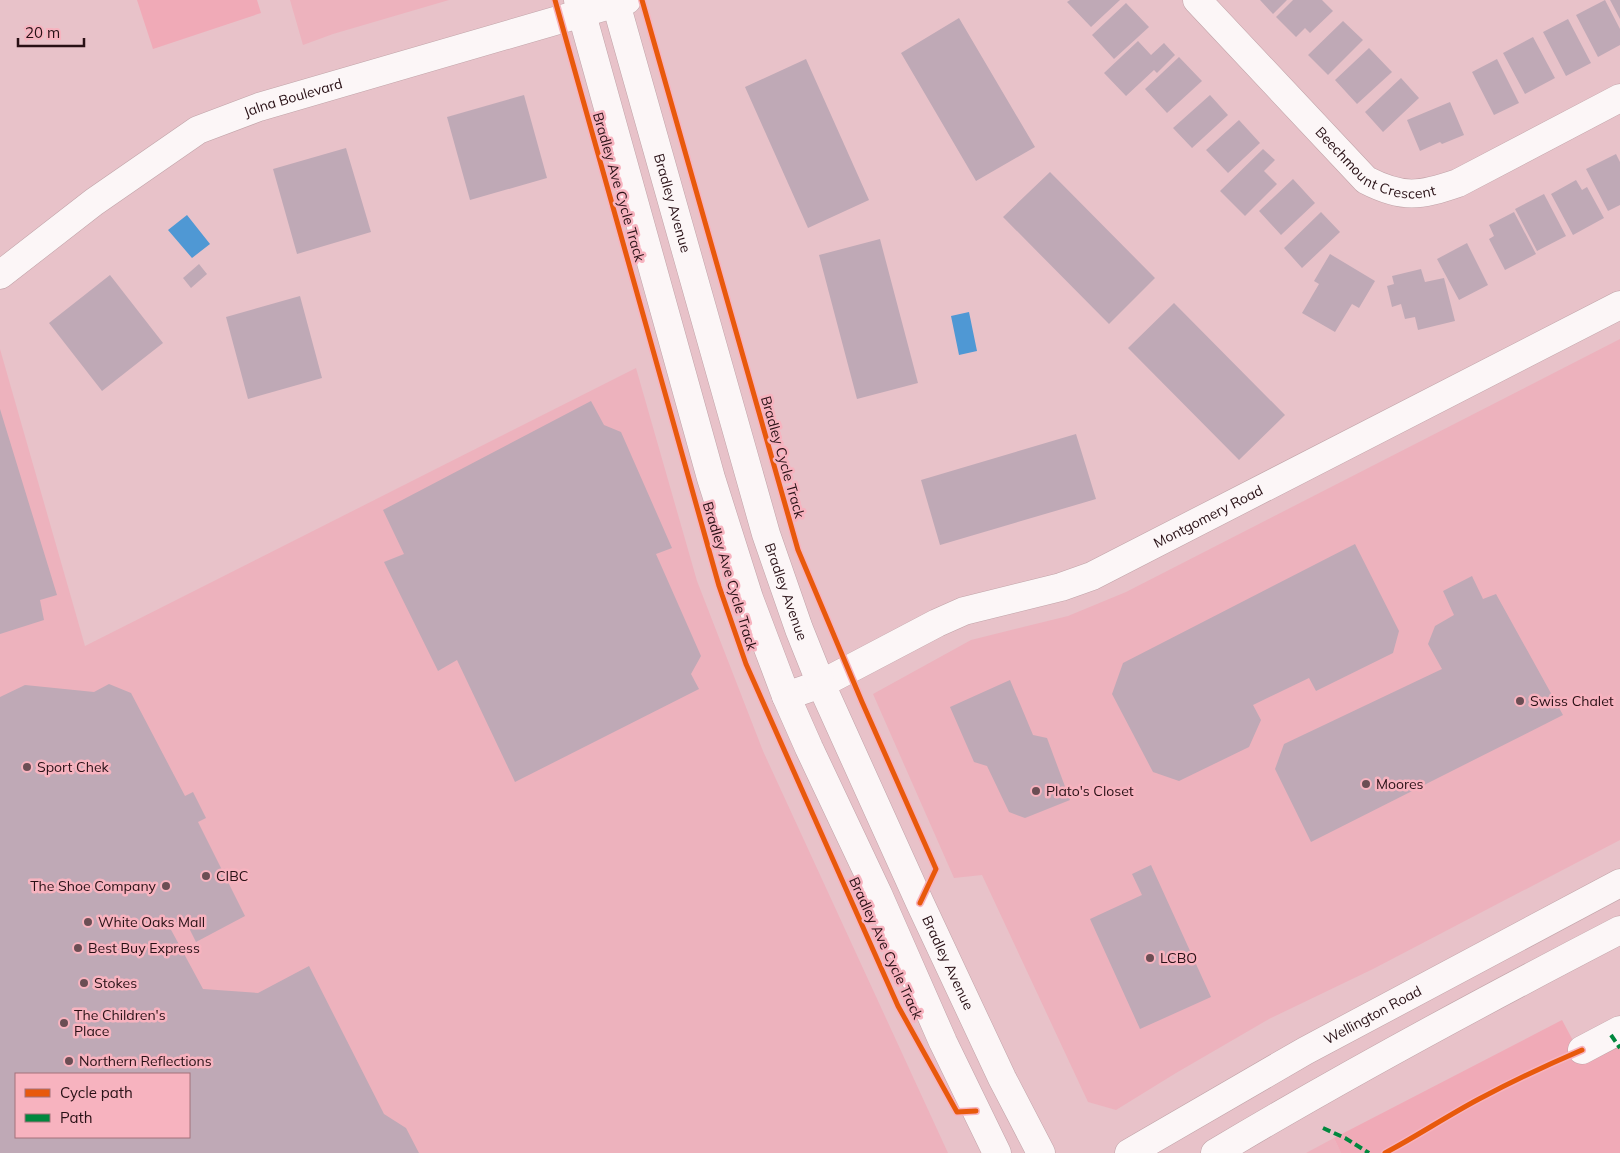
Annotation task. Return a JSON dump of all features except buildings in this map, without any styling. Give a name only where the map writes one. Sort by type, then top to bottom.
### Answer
[{"type":"main road","name":"Beechmount Crescent","points":[[1197,0],[1366,180],[1386,190],[1412,194],[1435,191],[1458,183],[1620,98]]},
{"type":"main road","name":"Jalna Boulevard","points":[[0,276],[94,202],[198,130],[259,108],[580,7],[620,1]]},
{"type":"main road","name":"Bradley Avenue","points":[[620,1],[766,534],[799,629],[821,684],[950,968],[1002,1078],[1041,1153]]},
{"type":"main road","points":[[580,7],[711,478],[748,598],[786,696],[878,894],[943,1042],[997,1153]]},
{"type":"main road","name":"Montgomery Road","points":[[786,696],[821,684],[937,622],[964,612],[1061,587],[1092,576],[1620,306]]},
{"type":"main road","name":"Wellington Road","points":[[1129,1153],[1305,1051],[1620,883]]},
{"type":"main road","points":[[1215,1153],[1382,1057],[1620,930]]},
{"type":"main road","points":[[1582,1050],[1620,1030]]},
{"type":"shaded area","points":[[137,0],[257,0],[261,13],[153,49]]},
{"type":"shaded area","points":[[290,0],[449,0],[333,34],[303,45]]},
{"type":"shaded area","points":[[1620,339],[1620,840],[1373,969],[1269,1019],[1116,1110],[1088,1102],[982,875],[954,878],[873,694],[971,640],[1068,616],[1126,592]]},
{"type":"shaded area","points":[[0,349],[85,646],[636,368],[697,581],[763,751],[948,1153],[0,1153]]},
{"type":"shaded area","points":[[1562,1020],[1585,1063],[1620,1044],[1620,1153],[1341,1153],[1334,1138]]},
{"type":"shaded area","points":[[1334,1138],[1341,1153],[1306,1153]]},
{"type":"water","points":[[187,215],[210,244],[192,258],[168,230]]},
{"type":"water","points":[[969,312],[977,351],[959,355],[951,316]]},
{"type":"marked path","points":[[1611,1035],[1620,1048]]},
{"type":"marked path","points":[[1323,1128],[1345,1138],[1369,1153]]},
{"type":"cycle path","name":"Bradley Ave Cycle Track","points":[[555,0],[719,586],[746,664],[898,1006],[957,1112],[976,1111]]},
{"type":"cycle path","name":"Bradley Cycle Track","points":[[642,0],[798,550],[862,702],[936,869],[920,903]]},
{"type":"cycle path","points":[[1385,1153],[1479,1099],[1530,1073],[1582,1050]]},
{"type":"place","name":"Swiss Chalet","points":[[1520,701]]},
{"type":"place","name":"Sport Chek","points":[[27,767]]},
{"type":"place","name":"Moores","points":[[1366,784]]},
{"type":"place","name":"Plato's Closet","points":[[1036,791]]},
{"type":"place","name":"CIBC","points":[[206,876]]},
{"type":"place","name":"The Shoe Company","points":[[166,886]]},
{"type":"place","name":"White Oaks Mall","points":[[88,922]]},
{"type":"place","name":"Best Buy Express","points":[[78,948]]},
{"type":"place","name":"LCBO","points":[[1150,958]]},
{"type":"place","name":"Stokes","points":[[84,983]]},
{"type":"place","name":"The Children's Place","points":[[64,1023]]},
{"type":"place","name":"Northern Reflections","points":[[69,1061]]}]
